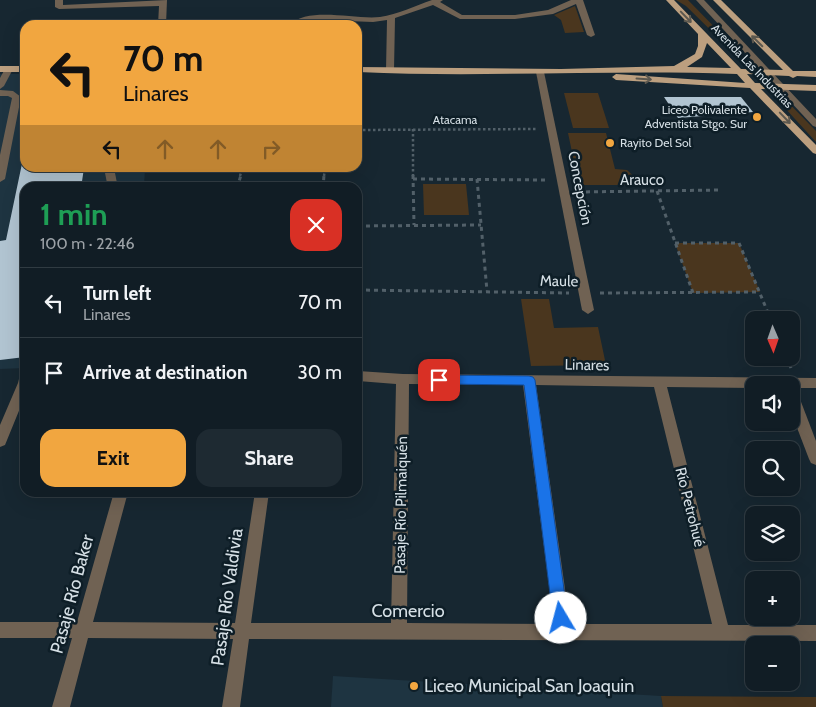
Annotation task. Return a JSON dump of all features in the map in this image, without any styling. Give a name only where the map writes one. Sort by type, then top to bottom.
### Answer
[{"type":"main road","name":"Avenida Las Industrias","points":[[670,0],[816,151]]},
{"type":"main road","name":"Avenida Las Industrias","points":[[717,0],[791,73],[812,88],[816,94]]},
{"type":"main road","points":[[674,69],[688,63],[699,55],[704,45],[702,33]]},
{"type":"main road","points":[[5,69],[20,69]]},
{"type":"main road","points":[[362,70],[561,72],[674,69],[816,74]]},
{"type":"main road","points":[[561,72],[754,86],[812,88]]},
{"type":"street","points":[[306,20],[372,20],[391,16],[436,1],[460,17],[515,17],[550,12],[578,0],[591,35]]},
{"type":"street","points":[[700,0],[816,124]]},
{"type":"street","points":[[707,0],[769,72]]},
{"type":"street","points":[[59,3],[163,2],[162,20]]},
{"type":"street","points":[[390,70],[391,16]]},
{"type":"street","points":[[0,86],[5,69]]},
{"type":"street","name":"Concepción","points":[[540,72],[588,310]]},
{"type":"street","points":[[783,87],[816,116]]},
{"type":"street","points":[[0,93],[10,93],[17,97],[0,179]]},
{"type":"street","name":"Linares","points":[[362,376],[403,379],[659,382],[745,385]]},
{"type":"street","name":"Pasaje Río Pilmaiquén","points":[[400,632],[403,379]]},
{"type":"street","points":[[529,380],[562,632]]},
{"type":"street","name":"Río Petrohué","points":[[659,382],[722,633]]},
{"type":"street","name":"Linares","points":[[800,385],[816,383]]},
{"type":"street","points":[[0,441],[20,393]]},
{"type":"street","points":[[800,416],[816,458]]},
{"type":"street","name":"Pasaje Río Baker","points":[[61,707],[120,497]]},
{"type":"street","name":"Pasaje Río Valdivia","points":[[231,707],[261,497]]},
{"type":"street","name":"Comercio","points":[[0,630],[816,634]]},
{"type":"path","points":[[413,129],[414,226]]},
{"type":"path","name":"Atacama","points":[[362,130],[553,129]]},
{"type":"path","points":[[413,179],[563,180]]},
{"type":"path","points":[[477,179],[487,291]]},
{"type":"path","name":"Arauco","points":[[565,192],[720,190]]},
{"type":"path","points":[[657,191],[693,293]]},
{"type":"path","points":[[362,226],[481,225]]},
{"type":"path","points":[[675,243],[738,242],[767,311]]},
{"type":"path","name":"Maule","points":[[362,290],[585,293],[760,292]]},
{"type":"shaded area","points":[[676,0],[688,0],[816,131],[816,142],[742,61],[686,6]]},
{"type":"shaded area","points":[[575,6],[584,32],[565,33],[561,20],[554,15]]},
{"type":"shaded area","points":[[0,74],[20,74],[20,172],[145,172],[144,182],[20,182],[20,368],[0,369]]},
{"type":"shaded area","points":[[564,93],[598,93],[609,128],[573,128]]},
{"type":"shaded area","points":[[568,133],[606,133],[615,169],[627,170],[643,185],[579,185]]},
{"type":"shaded area","points":[[423,184],[466,184],[469,215],[424,215]]},
{"type":"shaded area","points":[[675,243],[739,243],[760,292],[693,293]]},
{"type":"shaded area","points":[[521,299],[549,299],[554,328],[598,327],[606,365],[531,366]]},
{"type":"shaded area","name":"Liceo Municipal San Joaquin","points":[[333,676],[661,696],[663,707],[331,707]]},
{"type":"shaded area","points":[[661,696],[816,697],[816,707],[663,707]]},
{"type":"building","points":[[664,97],[741,97],[753,112],[678,118]]},
{"type":"building","points":[[20,172],[83,172],[82,182],[20,182],[20,358],[0,360],[0,241],[6,240]]},
{"type":"place","name":"Liceo Polivalente Adventista Stgo. Sur","points":[[757,117]]},
{"type":"place","name":"Rayito Del Sol","points":[[610,143]]},
{"type":"place","name":"Liceo Municipal San Joaquin","points":[[414,686]]},
{"type":"route","points":[[439,380],[529,380],[561,618]]}]
